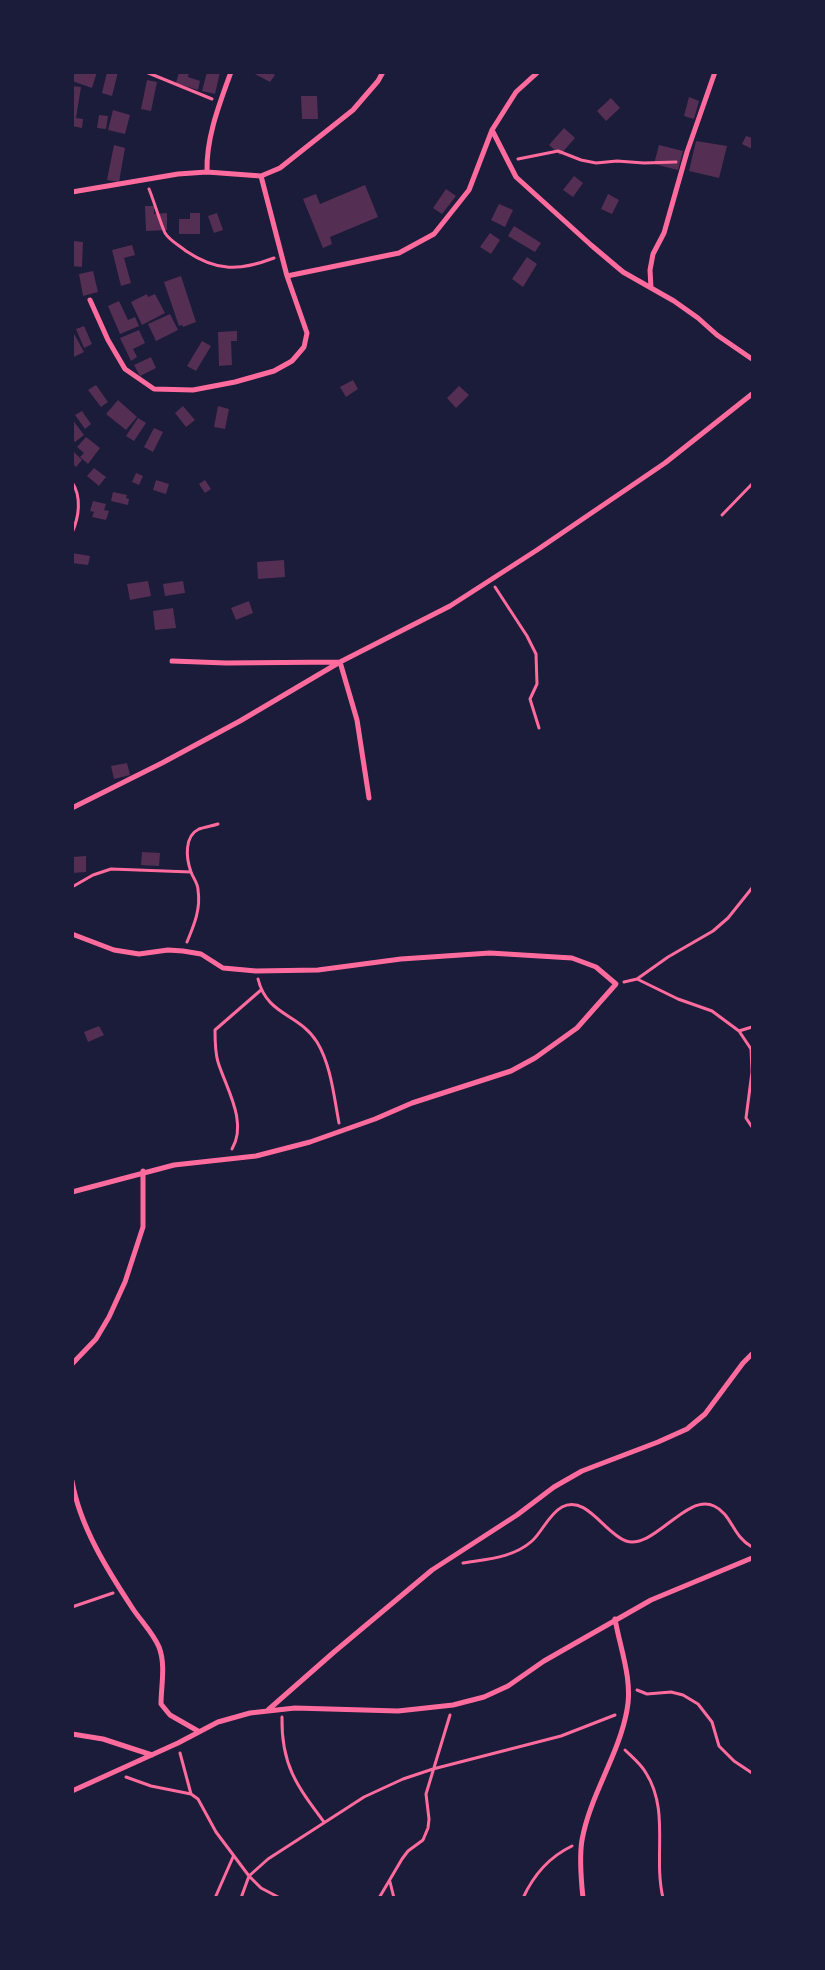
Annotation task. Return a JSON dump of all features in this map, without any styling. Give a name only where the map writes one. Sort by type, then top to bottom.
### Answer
[{"type":"street","points":[[206,172],[206,152],[220,102],[231,72]]},
{"type":"street","points":[[72,192],[178,174],[206,172],[261,176],[280,168],[353,110],[378,81],[383,72]]},
{"type":"street","points":[[287,276],[399,253],[434,234],[469,190],[492,130],[516,92],[538,72]]},
{"type":"street","points":[[651,288],[650,270],[653,254],[664,233],[684,162],[715,72]]},
{"type":"street","points":[[492,130],[516,177],[591,245],[623,272],[690,312],[717,335],[752,359]]},
{"type":"street","points":[[90,300],[108,340],[125,369],[154,388],[193,390],[250,378],[274,371],[292,362],[304,347],[307,333],[287,276],[261,176]]},
{"type":"street","points":[[72,808],[162,763],[231,726],[340,662],[450,606],[665,463],[752,394]]},
{"type":"street","points":[[172,661],[226,663],[340,662]]},
{"type":"street","points":[[340,662],[358,720],[369,798]]},
{"type":"street","points":[[72,934],[114,950],[139,954],[168,950],[183,951],[201,954],[223,968],[256,972],[318,970],[401,960],[490,953],[572,958],[596,967],[616,984],[577,1028],[535,1058],[511,1071],[427,1097],[375,1119],[310,1142],[256,1156],[174,1165],[72,1192]]},
{"type":"street","points":[[72,1364],[96,1339],[109,1317],[125,1282],[142,1227],[144,1172]]},
{"type":"street","points":[[268,1710],[432,1570],[517,1515],[554,1487],[582,1471],[687,1429],[705,1414],[743,1363],[752,1354]]},
{"type":"street","points":[[72,1481],[84,1517],[97,1547],[121,1590],[159,1647],[163,1666],[161,1704],[170,1715],[198,1732]]},
{"type":"street","points":[[72,1791],[178,1743],[218,1722],[268,1710],[398,1711],[453,1705],[484,1697],[508,1686],[544,1660],[651,1600],[752,1558]]},
{"type":"street","points":[[583,1898],[582,1841],[587,1821],[617,1743],[627,1710],[629,1684],[615,1620]]},
{"type":"street","points":[[72,1734],[103,1739],[152,1755]]},
{"type":"path","points":[[146,72],[220,102]]},
{"type":"path","points":[[508,163],[531,155],[558,151],[596,164],[617,161],[644,163],[684,162]]},
{"type":"path","points":[[146,180],[165,232],[171,240],[199,260],[224,268],[235,269],[262,263],[282,254]]},
{"type":"path","points":[[72,482],[78,490],[78,520],[72,533]]},
{"type":"path","points":[[722,515],[752,484]]},
{"type":"path","points":[[490,580],[536,654],[537,684],[530,699],[538,728]]},
{"type":"path","points":[[183,951],[194,926],[199,904],[198,887],[190,872],[187,853],[189,838],[198,830],[218,824]]},
{"type":"path","points":[[72,887],[93,875],[112,870],[190,872]]},
{"type":"path","points":[[616,984],[637,979],[668,957],[712,931],[728,918],[752,888]]},
{"type":"path","points":[[256,972],[261,990],[268,1002],[302,1025],[317,1042],[326,1065],[340,1131]]},
{"type":"path","points":[[637,979],[678,1000],[712,1011],[739,1031],[751,1049],[752,1072],[746,1118],[752,1127]]},
{"type":"path","points":[[226,1160],[235,1144],[238,1131],[237,1119],[217,1059],[215,1030],[261,990]]},
{"type":"path","points":[[739,1031],[752,1028]]},
{"type":"path","points":[[455,1565],[515,1552],[532,1541],[562,1507],[574,1504],[583,1507],[614,1534],[627,1541],[644,1539],[658,1532],[675,1517],[696,1506],[713,1505],[723,1512],[743,1542],[752,1547]]},
{"type":"path","points":[[72,1607],[121,1590]]},
{"type":"path","points":[[629,1684],[647,1694],[671,1692],[683,1695],[698,1704],[712,1722],[719,1746],[734,1761],[752,1772]]},
{"type":"path","points":[[379,1898],[402,1859],[408,1851],[423,1840],[428,1828],[429,1819],[426,1794],[453,1705]]},
{"type":"path","points":[[282,1709],[281,1739],[289,1769],[305,1796],[324,1822]]},
{"type":"path","points":[[241,1898],[249,1876],[268,1859],[364,1797],[403,1779],[433,1769],[561,1736],[627,1710]]},
{"type":"path","points":[[178,1743],[191,1794]]},
{"type":"path","points":[[617,1743],[645,1771],[659,1807],[663,1898]]},
{"type":"path","points":[[113,1773],[152,1786],[191,1794],[198,1799],[216,1832],[233,1857],[261,1888],[280,1898]]},
{"type":"path","points":[[523,1898],[530,1882],[545,1863],[559,1852],[582,1841]]},
{"type":"path","points":[[215,1898],[233,1857]]},
{"type":"path","points":[[390,1882],[394,1898]]},
{"type":"path","points":[[243,1891],[246,1898]]},
{"type":"building","points":[[72,72],[97,72],[92,88],[72,81]]},
{"type":"building","points":[[107,72],[118,72],[112,96],[102,93]]},
{"type":"building","points":[[179,72],[189,72],[188,77],[200,81],[198,90],[176,83]]},
{"type":"building","points":[[207,72],[220,72],[215,94],[202,91]]},
{"type":"building","points":[[251,72],[270,72],[275,75],[270,82]]},
{"type":"building","points":[[147,80],[157,82],[151,111],[141,109]]},
{"type":"building","points":[[72,86],[81,87],[76,118],[83,119],[82,128],[72,126]]},
{"type":"building","points":[[301,96],[317,96],[318,119],[302,119]]},
{"type":"building","points":[[689,97],[699,101],[694,119],[684,116]]},
{"type":"building","points":[[611,98],[620,108],[606,121],[597,111]]},
{"type":"building","points":[[113,110],[130,115],[125,134],[108,130]]},
{"type":"building","points":[[99,115],[108,116],[106,129],[97,128]]},
{"type":"building","points":[[564,128],[575,138],[560,155],[549,145]]},
{"type":"building","points":[[746,136],[752,138],[752,149],[742,144]]},
{"type":"building","points":[[696,141],[727,146],[719,178],[689,171]]},
{"type":"building","points":[[114,145],[125,148],[119,182],[107,180]]},
{"type":"building","points":[[659,145],[683,151],[678,170],[654,164]]},
{"type":"building","points":[[574,176],[583,183],[573,197],[563,190]]},
{"type":"building","points":[[365,185],[378,217],[330,237],[332,244],[323,248],[303,199],[316,194],[320,204]]},
{"type":"building","points":[[446,189],[456,196],[442,214],[433,208]]},
{"type":"building","points":[[608,194],[619,200],[612,214],[601,209]]},
{"type":"building","points":[[499,204],[513,210],[505,227],[491,220]]},
{"type":"building","points":[[145,206],[154,206],[154,214],[167,213],[167,230],[146,231]]},
{"type":"building","points":[[190,213],[200,213],[200,234],[179,234],[179,219],[190,219]]},
{"type":"building","points":[[217,213],[223,230],[214,233],[208,216]]},
{"type":"building","points":[[514,226],[541,243],[535,252],[508,236]]},
{"type":"building","points":[[490,233],[500,240],[491,254],[480,247]]},
{"type":"building","points":[[74,241],[83,242],[82,267],[72,266]]},
{"type":"building","points":[[132,245],[135,255],[124,258],[131,283],[121,286],[112,250]]},
{"type":"building","points":[[527,257],[537,264],[523,287],[512,279]]},
{"type":"building","points":[[93,271],[98,292],[83,296],[79,274]]},
{"type":"building","points":[[181,276],[196,322],[183,327],[182,325],[179,326],[164,282]]},
{"type":"building","points":[[147,294],[148,297],[155,294],[165,313],[142,325],[131,302]]},
{"type":"building","points":[[119,301],[128,320],[135,317],[139,326],[120,334],[108,306]]},
{"type":"building","points":[[170,314],[178,330],[156,341],[148,324]]},
{"type":"building","points":[[84,326],[92,344],[84,348],[76,329]]},
{"type":"building","points":[[72,330],[84,352],[72,358]]},
{"type":"building","points":[[139,330],[145,343],[133,349],[137,357],[131,361],[120,338]]},
{"type":"building","points":[[237,331],[237,341],[231,341],[232,365],[219,366],[218,332]]},
{"type":"building","points":[[202,341],[211,346],[196,371],[187,366]]},
{"type":"building","points":[[151,357],[156,368],[140,376],[134,365]]},
{"type":"building","points":[[353,380],[358,389],[346,397],[340,387]]},
{"type":"building","points":[[96,385],[108,402],[101,407],[88,390]]},
{"type":"building","points":[[459,386],[469,395],[456,408],[447,398]]},
{"type":"building","points":[[118,400],[137,417],[126,430],[106,414]]},
{"type":"building","points":[[183,406],[195,420],[186,427],[175,413]]},
{"type":"building","points":[[218,406],[229,409],[225,429],[214,427]]},
{"type":"building","points":[[82,411],[91,424],[85,429],[75,415]]},
{"type":"building","points":[[138,418],[146,423],[134,441],[126,436]]},
{"type":"building","points":[[72,419],[84,435],[75,442],[72,439]]},
{"type":"building","points":[[154,428],[163,432],[153,452],[144,447]]},
{"type":"building","points":[[86,437],[100,448],[88,464],[80,457],[84,453],[77,447]]},
{"type":"building","points":[[72,450],[82,460],[76,467],[72,463]]},
{"type":"building","points":[[94,468],[106,477],[99,486],[87,476]]},
{"type":"building","points":[[136,473],[143,476],[139,485],[132,482]]},
{"type":"building","points":[[156,480],[169,484],[166,494],[153,490]]},
{"type":"building","points":[[205,480],[211,489],[205,493],[199,484]]},
{"type":"building","points":[[113,492],[127,495],[126,498],[129,499],[128,505],[111,501]]},
{"type":"building","points":[[93,501],[106,504],[104,510],[109,511],[106,520],[92,517],[94,512],[90,511]]},
{"type":"building","points":[[72,553],[90,556],[88,565],[72,563]]},
{"type":"building","points":[[284,560],[285,577],[258,579],[257,562]]},
{"type":"building","points":[[148,581],[151,596],[130,600],[127,584]]},
{"type":"building","points":[[183,581],[185,593],[165,596],[163,584]]},
{"type":"building","points":[[249,601],[253,613],[236,620],[231,608]]},
{"type":"building","points":[[173,608],[176,628],[155,630],[153,611]]},
{"type":"building","points":[[127,763],[130,775],[114,779],[111,766]]},
{"type":"building","points":[[142,852],[160,853],[159,866],[141,865]]},
{"type":"building","points":[[86,856],[86,872],[72,873],[72,857]]},
{"type":"building","points":[[99,1026],[104,1035],[88,1042],[84,1032]]}]
